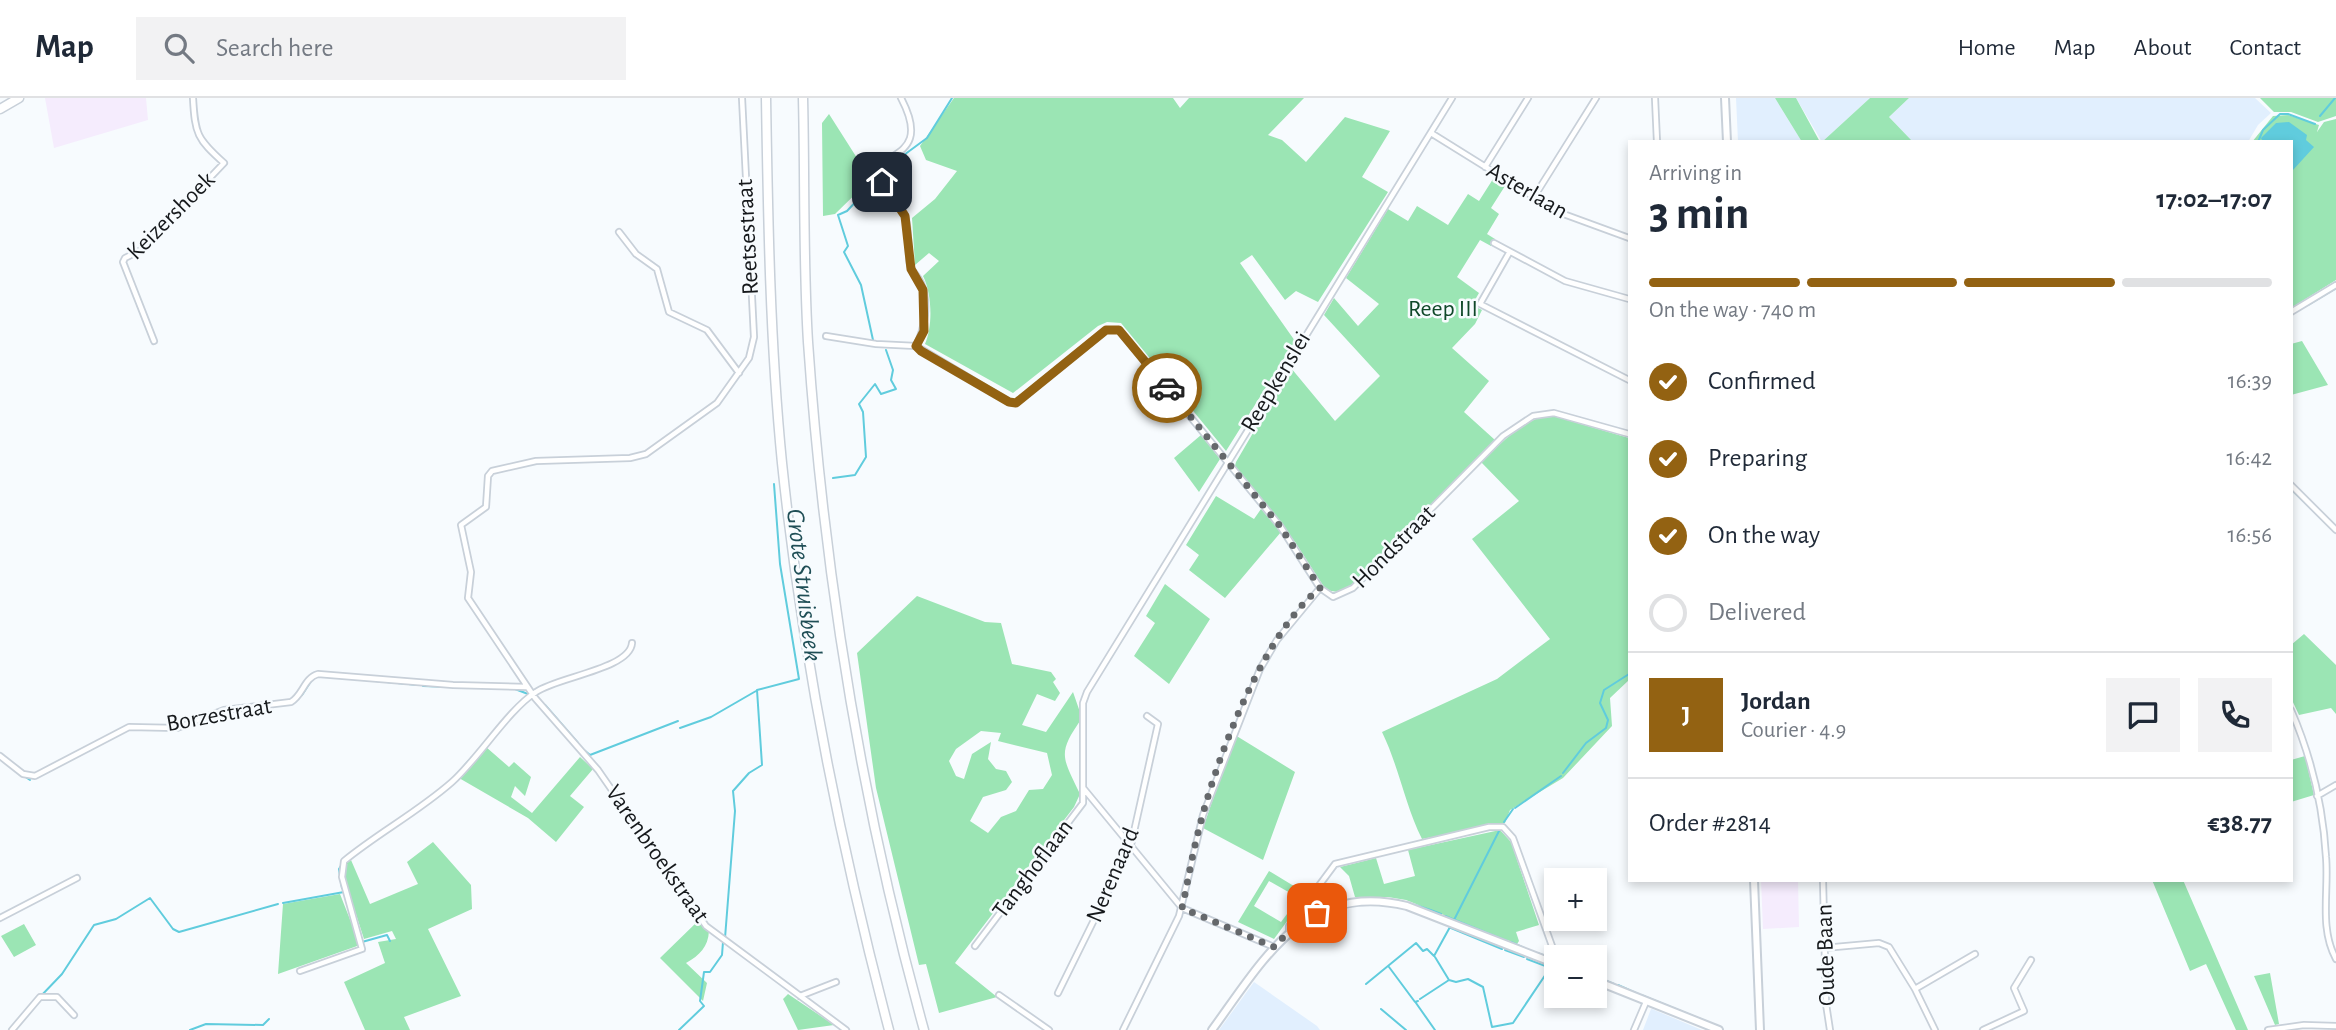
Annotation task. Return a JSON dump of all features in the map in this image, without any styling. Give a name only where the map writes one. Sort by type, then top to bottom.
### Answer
[{"type":"highway","points":[[0,109],[19,98]]},
{"type":"highway","points":[[766,98],[773,348],[794,566],[831,787],[889,1030]]},
{"type":"highway","points":[[803,98],[808,339],[818,460],[835,595],[872,815],[924,1030]]},
{"type":"street","name":"Keizershoek","points":[[154,341],[123,262],[125,258],[141,250],[224,163],[201,143],[196,134],[193,98]]},
{"type":"street","name":"Reetsestraat","points":[[527,687],[470,605],[467,595],[471,572],[461,525],[486,507],[488,476],[492,471],[536,461],[630,458],[646,454],[708,411],[739,373],[752,353],[754,337],[742,98]]},
{"type":"street","points":[[901,98],[913,129],[911,137],[902,152],[882,167],[880,173],[905,216],[911,269],[923,290],[924,331],[916,346]]},
{"type":"street","name":"Reepkenslei","points":[[1084,789],[1083,703],[1087,692],[1452,98]]},
{"type":"street","points":[[1485,167],[1528,98]]},
{"type":"street","points":[[1534,197],[1596,98]]},
{"type":"street","points":[[1655,98],[1657,140]]},
{"type":"street","points":[[1726,98],[1727,140]]},
{"type":"street","name":"Asterlaan","points":[[1431,133],[1534,197],[1587,225],[1628,238]]},
{"type":"street","points":[[619,232],[636,254],[657,269],[669,312],[710,333],[739,373]]},
{"type":"street","points":[[1494,243],[1565,281],[1628,299]]},
{"type":"street","points":[[1509,253],[1480,304],[1628,379]]},
{"type":"street","points":[[2293,311],[2336,285]]},
{"type":"street","points":[[826,336],[876,344],[916,346],[1009,402],[1016,403],[1106,330],[1119,330],[1286,535],[1320,588]]},
{"type":"street","name":"Hondstraat","points":[[1123,1030],[1182,908],[1203,815],[1255,680],[1276,640],[1320,588],[1333,597],[1353,588],[1503,436],[1533,416],[1554,413],[1628,434]]},
{"type":"street","points":[[2293,487],[2336,530]]},
{"type":"street","points":[[300,971],[362,949],[342,877],[344,861],[410,816],[453,781],[532,694],[575,674],[622,660],[629,654],[632,643]]},
{"type":"street","name":"Borzestraat","points":[[0,756],[23,774],[35,776],[129,727],[177,727],[224,710],[290,702],[298,696],[310,677],[318,674],[453,685],[527,687]]},
{"type":"street","name":"Varenbroekstraat","points":[[527,687],[598,769],[706,926],[846,1030]]},
{"type":"street","points":[[2293,714],[2308,750],[2317,796],[2326,857],[2327,935],[2336,959]]},
{"type":"street","name":"Nerenaard","points":[[1058,993],[1131,845],[1158,724],[1147,716]]},
{"type":"street","points":[[2317,796],[2336,785]]},
{"type":"street","points":[[1084,789],[1182,908],[1274,947]]},
{"type":"street","name":"Tanghoflaan","points":[[975,946],[1083,803],[1084,789]]},
{"type":"street","points":[[1289,930],[1289,926],[1335,864],[1489,827],[1503,827],[1513,838],[1552,945]]},
{"type":"street","points":[[0,918],[78,878]]},
{"type":"street","points":[[1754,882],[1760,1030]]},
{"type":"street","name":"Oude Baan","points":[[1823,882],[1824,948],[1830,1030]]},
{"type":"street","points":[[1212,1030],[1289,930],[1334,907],[1357,902],[1386,901],[1419,910],[1544,959]]},
{"type":"street","points":[[1824,948],[1884,944],[1915,989],[1935,1030]]},
{"type":"street","points":[[1915,989],[1975,954]]},
{"type":"street","points":[[1983,1030],[2024,1011],[2014,988],[2031,960]]},
{"type":"street","points":[[800,996],[836,982]]},
{"type":"street","points":[[1607,986],[1719,1030]]},
{"type":"street","points":[[999,995],[1049,1030]]},
{"type":"street","points":[[12,1030],[40,997],[57,997],[74,1015]]},
{"type":"street","points":[[1634,1030],[1646,1002]]},
{"type":"street","points":[[2268,1030],[2304,1025],[2336,1026]]},
{"type":"shaded area","points":[[45,98],[146,98],[148,120],[54,148]]},
{"type":"shaded area","points":[[1736,98],[1775,98],[1801,140],[1738,140]]},
{"type":"shaded area","points":[[1796,98],[1870,98],[1824,140],[1821,140]]},
{"type":"shaded area","points":[[1909,98],[2255,98],[2271,113],[2258,125],[2249,140],[1911,140],[1889,117]]},
{"type":"shaded area","points":[[1761,882],[1798,882],[1799,927],[1763,929]]},
{"type":"shaded area","points":[[1254,982],[1317,1026],[1320,1030],[1219,1030]]},
{"type":"shaded area","points":[[1652,1009],[1702,1030],[1643,1030]]},
{"type":"green space","points":[[954,98],[1173,98],[1180,108],[1189,98],[1304,98],[1268,135],[1282,140],[1306,162],[1345,117],[1390,131],[1362,177],[1388,192],[1318,302],[1296,291],[1285,300],[1252,255],[1240,263],[1295,341],[1226,451],[1121,323],[1107,322],[1098,326],[1013,393],[925,344],[930,310],[923,276],[939,261],[929,253],[915,265],[912,218],[935,199],[957,171],[926,160],[920,146]]},
{"type":"green space","points":[[1775,98],[1796,98],[1819,140],[1801,140]]},
{"type":"green space","points":[[1870,98],[1909,98],[1889,117],[1911,140],[1824,140]]},
{"type":"green space","points":[[2260,98],[2336,98],[2336,116],[2318,122],[2291,112],[2274,112]]},
{"type":"green space","points":[[829,114],[857,158],[875,164],[875,175],[835,214],[823,216],[822,123]]},
{"type":"green space","points":[[2288,115],[2319,125],[2317,132],[2324,122],[2336,119],[2336,280],[2293,307],[2293,140],[2254,140],[2273,116]]},
{"type":"green space","name":"Reep III","points":[[1493,179],[1505,186],[1491,208],[1499,214],[1487,234],[1495,239],[1491,246],[1480,240],[1457,277],[1479,293],[1472,305],[1482,310],[1475,324],[1452,348],[1489,381],[1464,412],[1495,440],[1343,593],[1326,590],[1295,542],[1235,466],[1236,462],[1291,368],[1335,421],[1380,376],[1324,315],[1334,298],[1358,326],[1379,304],[1346,278],[1388,209],[1408,221],[1417,206],[1448,225],[1468,194],[1479,201]]},
{"type":"green space","points":[[2302,341],[2328,385],[2293,394],[2293,343]]},
{"type":"green space","points":[[1550,415],[1628,438],[1628,681],[1610,698],[1612,726],[1563,778],[1510,810],[1505,823],[1422,839],[1382,732],[1497,679],[1550,639],[1472,539],[1519,501],[1481,462],[1521,427]]},
{"type":"green space","points":[[1201,435],[1220,459],[1199,492],[1174,458]]},
{"type":"green space","points":[[1216,496],[1254,519],[1261,509],[1281,532],[1225,598],[1189,570],[1199,555],[1186,545]]},
{"type":"green space","points":[[1165,584],[1210,619],[1169,684],[1134,656],[1155,623],[1146,616]]},
{"type":"green space","points":[[917,596],[985,622],[1001,623],[1012,664],[1051,672],[1056,679],[1053,682],[1060,693],[1055,701],[1037,694],[1022,725],[1046,732],[1073,692],[1082,718],[1069,740],[1065,755],[1080,794],[1074,807],[955,963],[997,997],[939,1013],[926,964],[919,965],[876,788],[857,653]],"holes":[[[981,731],[1001,733],[998,741],[1047,753],[1052,775],[1043,789],[1029,790],[1016,811],[1001,817],[988,833],[970,821],[983,797],[1006,790],[1012,782],[1006,771],[996,769],[988,759],[991,742],[972,754],[964,779],[956,776],[949,761],[956,749]]]},
{"type":"green space","points":[[2304,634],[2336,665],[2336,714],[2331,708],[2299,715],[2293,702],[2293,643]]},
{"type":"green space","points":[[1235,735],[1295,772],[1263,860],[1203,828]]},
{"type":"green space","points":[[486,747],[509,767],[514,762],[531,777],[525,796],[515,786],[511,797],[532,813],[580,757],[593,769],[570,796],[584,807],[556,842],[528,818],[459,778]]},
{"type":"green space","points":[[2305,756],[2314,795],[2293,801],[2293,759]]},
{"type":"green space","points":[[1500,830],[1511,842],[1539,925],[1516,932],[1519,941],[1517,944],[1406,900],[1355,897],[1349,876],[1340,867],[1376,858],[1384,884],[1415,876],[1408,850]]},
{"type":"green space","points":[[433,842],[471,885],[472,909],[428,929],[461,996],[404,1017],[410,1030],[365,1030],[344,982],[385,963],[378,942],[396,939],[392,931],[364,939],[344,877],[346,863],[351,860],[370,904],[418,884],[407,862]]},
{"type":"green space","points":[[1269,871],[1307,894],[1274,939],[1238,922]],"holes":[[[1269,881],[1299,898],[1281,922],[1254,906]]]},
{"type":"green space","points":[[2153,882],[2184,882],[2248,1030],[2236,1030],[2206,964],[2190,971]]},
{"type":"green space","points":[[340,894],[360,945],[278,974],[283,904]]},
{"type":"green space","points":[[699,920],[709,931],[707,942],[699,954],[686,963],[707,983],[703,1001],[660,958]]},
{"type":"green space","points":[[24,924],[36,945],[14,957],[1,936]]},
{"type":"green space","points":[[2270,973],[2279,1024],[2275,1025],[2254,976]]},
{"type":"green space","points":[[788,994],[834,1025],[798,1030],[783,999]]},
{"type":"water","points":[[2289,122],[2307,135],[2306,140],[2314,147],[2293,170],[2293,140],[2261,138],[2276,123]]},
{"type":"waterway","name":"Grote Struisbeek","points":[[889,166],[927,138],[952,98]]},
{"type":"waterway","points":[[2320,116],[2335,98]]},
{"type":"waterway","points":[[2259,140],[2263,130],[2280,114],[2288,114],[2315,124]]},
{"type":"waterway","name":"Grote Struisbeek","points":[[873,340],[861,285],[844,252],[848,246],[838,215],[847,211],[876,180]]},
{"type":"waterway","points":[[2293,308],[2336,282]]},
{"type":"waterway","points":[[2308,305],[2336,288]]},
{"type":"waterway","name":"Grote Struisbeek","points":[[833,478],[855,475],[866,457],[863,412],[859,404],[875,384],[881,394],[896,389],[891,380],[893,370],[886,350]]},
{"type":"waterway","name":"Grote Struisbeek","points":[[725,938],[735,811],[733,791],[749,773],[762,765],[757,690],[799,679],[780,564],[774,484]]},
{"type":"waterway","points":[[2293,491],[2328,525]]},
{"type":"waterway","points":[[1563,773],[1586,743],[1606,728],[1608,720],[1600,703],[1604,690],[1628,675]]},
{"type":"waterway","points":[[302,695],[311,681]]},
{"type":"waterway","points":[[376,681],[419,685]]},
{"type":"waterway","points":[[423,686],[515,689],[528,694]]},
{"type":"waterway","points":[[680,728],[711,717],[756,691]]},
{"type":"waterway","points":[[545,705],[578,743]]},
{"type":"waterway","points":[[584,750],[590,755],[678,721]]},
{"type":"waterway","points":[[457,774],[472,757]]},
{"type":"waterway","points":[[9,766],[30,780]]},
{"type":"waterway","points":[[1515,808],[1561,776]]},
{"type":"waterway","points":[[1504,822],[1513,809]]},
{"type":"waterway","points":[[1454,920],[1499,831]]},
{"type":"waterway","points":[[342,888],[339,869],[347,856]]},
{"type":"waterway","points":[[283,903],[344,892]]},
{"type":"waterway","points":[[16,1022],[62,974],[94,925],[116,919],[150,898],[173,929],[179,932],[278,904]]},
{"type":"waterway","points":[[1297,920],[1332,904],[1368,899],[1404,902],[1441,914]]},
{"type":"waterway","points":[[1445,916],[1507,941]]},
{"type":"waterway","points":[[1366,984],[1416,943],[1423,951],[1427,949],[1434,956],[1450,927]]},
{"type":"waterway","points":[[1451,928],[1502,949]]},
{"type":"waterway","points":[[360,932],[362,942],[387,935],[390,941]]},
{"type":"waterway","name":"Grote Struisbeek","points":[[679,1030],[704,1006],[700,1001],[704,972],[710,972],[722,955],[723,942]]},
{"type":"waterway","points":[[1511,942],[1524,948]]},
{"type":"waterway","points":[[1505,950],[1524,957]]},
{"type":"waterway","points":[[1537,953],[1544,956]]},
{"type":"waterway","points":[[1420,999],[1449,980],[1435,957]]},
{"type":"waterway","points":[[1527,959],[1544,965]]},
{"type":"waterway","points":[[1389,967],[1415,1002],[1418,1001]]},
{"type":"waterway","points":[[1449,980],[1456,982],[1468,979],[1483,987],[1492,1027],[1513,1023],[1544,977]]},
{"type":"waterway","points":[[1607,981],[1614,984]]},
{"type":"waterway","points":[[1618,985],[1638,994]]},
{"type":"waterway","points":[[1641,995],[1708,1022]]},
{"type":"waterway","points":[[1416,1003],[1435,1030]]},
{"type":"waterway","points":[[1381,1009],[1406,1030]]},
{"type":"waterway","points":[[190,1030],[206,1024],[263,1025],[269,1019]]},
{"type":"way so far","points":[[1167,388],[1280,526],[1320,588],[1273,645],[1244,706],[1227,746],[1198,831],[1182,908],[1274,947],[1294,926],[1317,913]]},
{"type":"route","points":[[882,182],[905,216],[911,269],[923,290],[924,331],[916,346],[921,351],[1009,402],[1016,403],[1106,330],[1114,328],[1119,330],[1167,388]]}]
